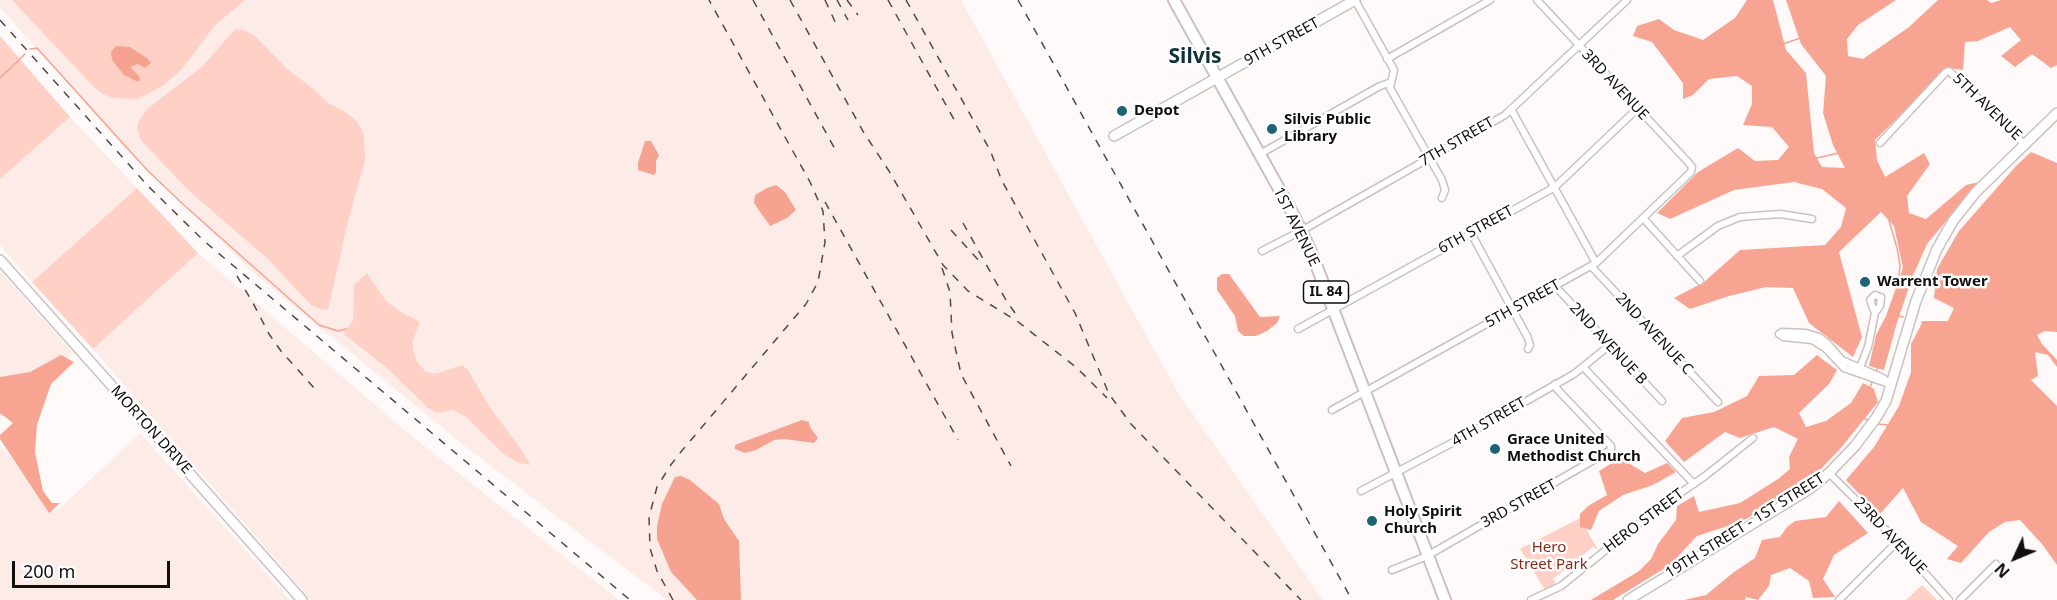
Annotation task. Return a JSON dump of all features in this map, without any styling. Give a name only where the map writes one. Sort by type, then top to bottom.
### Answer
[{"type":"main road","name":"1ST AVENUE","points":[[1177,1],[1301,231],[1444,600]]},
{"type":"street","points":[[1260,154],[1389,83],[1394,74],[1355,0]]},
{"type":"street","name":"9TH STREET","points":[[1114,136],[1355,0]]},
{"type":"street","points":[[1387,58],[1490,0]]},
{"type":"street","name":"3RD AVENUE","points":[[1537,0],[1688,162],[1692,170]]},
{"type":"street","name":"7TH STREET","points":[[1262,250],[1301,231],[1511,109],[1627,0]]},
{"type":"street","name":"5TH AVENUE","points":[[1880,143],[1948,71],[2025,145]]},
{"type":"street","points":[[1389,83],[1444,185],[1442,198]]},
{"type":"street","name":"2ND AVENUE C","points":[[1511,109],[1555,187],[1594,265],[1718,402]]},
{"type":"street","name":"6TH STREET","points":[[1298,329],[1555,187],[1637,109]]},
{"type":"street","name":"19TH STREET - 1ST STREET","points":[[1628,600],[1792,501],[1829,473],[1873,423],[1886,401],[1916,301],[1944,236],[1965,205],[2057,113]]},
{"type":"street","name":"5TH STREET","points":[[1332,410],[1594,265],[1692,170]]},
{"type":"street","points":[[1677,256],[1718,226],[1740,217],[1780,214],[1812,219]]},
{"type":"street","points":[[1644,219],[1700,281]]},
{"type":"street","points":[[1471,233],[1528,338],[1530,345],[1528,349]]},
{"type":"street","name":"MORTON DRIVE","points":[[0,260],[302,600]]},
{"type":"street","name":"2ND AVENUE B","points":[[1555,286],[1662,401]]},
{"type":"street","points":[[1858,371],[1868,347],[1875,314]]},
{"type":"street","points":[[1858,371],[1842,360],[1819,337],[1806,333],[1782,332],[1779,334],[1783,337],[1804,338],[1816,342],[1844,368],[1858,371],[1892,385]]},
{"type":"street","name":"4TH STREET","points":[[1361,490],[1465,436],[1584,368],[1610,345]]},
{"type":"street","points":[[1584,368],[1694,484]]},
{"type":"street","name":"3RD STREET","points":[[1392,570],[1427,556],[1611,450],[1611,446],[1555,384]]},
{"type":"street","name":"HERO STREET","points":[[1531,600],[1561,586],[1657,509],[1754,438]]},
{"type":"street","name":"23RD AVENUE","points":[[1829,473],[1897,542],[1949,600]]},
{"type":"street","points":[[1839,600],[1897,542]]},
{"type":"street","points":[[1960,600],[1996,564]]},
{"type":"shaded area","points":[[0,0],[961,0],[1178,393],[1323,600],[667,600],[466,447],[255,274],[122,145],[0,7]]},
{"type":"shaded area","points":[[1747,0],[1773,0],[1786,50],[1806,73],[1814,153],[1822,167],[1845,168],[1833,145],[1823,113],[1826,76],[1801,44],[1786,0],[1896,0],[1858,25],[1847,39],[1848,56],[1863,59],[1909,27],[1938,0],[1987,0],[1991,3],[2001,0],[2057,0],[2057,65],[2051,68],[2032,54],[2015,67],[2001,56],[2021,40],[2010,27],[1978,41],[1965,42],[1963,70],[1948,68],[1875,140],[1877,160],[1885,177],[1924,153],[1930,164],[1907,196],[1909,213],[1926,219],[1966,185],[1979,182],[1927,244],[1912,278],[1884,370],[1869,366],[1876,335],[1886,316],[1903,268],[1894,226],[1881,212],[1839,252],[1862,337],[1853,357],[1809,323],[1793,288],[1766,287],[1690,309],[1674,298],[1704,282],[1740,250],[1825,245],[1841,227],[1846,208],[1822,189],[1794,182],[1734,190],[1670,219],[1657,213],[1698,172],[1738,148],[1755,161],[1778,160],[1789,147],[1772,127],[1743,125],[1752,104],[1752,86],[1737,76],[1709,79],[1693,95],[1683,99],[1683,83],[1652,42],[1633,36],[1637,26],[1659,19],[1674,30],[1703,40],[1735,18]]},
{"type":"shaded area","points":[[116,46],[130,47],[151,63],[145,68],[138,64],[130,67],[139,76],[138,82],[124,75],[112,60],[111,52]]},
{"type":"shaded area","points":[[70,117],[137,188],[32,282],[0,245],[0,179]]},
{"type":"shaded area","points":[[645,141],[651,141],[659,155],[654,175],[638,170]]},
{"type":"shaded area","points":[[2031,152],[2057,163],[2057,332],[2045,331],[2037,335],[2057,360],[2057,367],[2048,355],[2035,352],[2038,376],[2031,380],[2057,406],[2057,565],[2020,520],[2005,522],[1989,532],[1961,563],[1947,559],[1958,546],[1921,522],[1903,488],[1879,515],[1846,480],[1874,447],[1899,406],[1911,372],[1911,344],[1923,321],[1948,321],[1954,308],[1934,298],[1937,269],[1959,231]]},
{"type":"shaded area","points":[[776,185],[785,192],[796,210],[787,218],[770,226],[754,203],[755,195]]},
{"type":"shaded area","points":[[198,253],[409,434],[619,600],[311,600],[93,349]]},
{"type":"shaded area","points":[[0,271],[73,353],[0,418]]},
{"type":"shaded area","points":[[1222,274],[1229,274],[1260,317],[1280,316],[1277,323],[1256,336],[1244,336],[1238,331],[1235,316],[1217,290],[1217,278]]},
{"type":"shaded area","points":[[61,355],[74,362],[51,384],[37,425],[35,452],[43,491],[52,503],[60,503],[49,513],[0,439],[0,435],[13,423],[0,413],[0,377],[30,372]]},
{"type":"shaded area","points":[[1817,355],[1837,370],[1829,384],[1799,413],[1806,427],[1826,421],[1851,403],[1863,383],[1874,389],[1878,402],[1840,449],[1790,496],[1740,522],[1697,536],[1670,565],[1613,600],[1591,600],[1639,571],[1651,559],[1658,544],[1676,520],[1677,506],[1694,496],[1699,512],[1740,503],[1790,469],[1789,457],[1798,439],[1774,427],[1740,438],[1725,432],[1684,462],[1665,441],[1682,418],[1714,412],[1747,396],[1759,376],[1794,375]]},
{"type":"shaded area","points":[[802,420],[809,422],[818,438],[814,443],[784,439],[774,440],[745,453],[735,449],[735,445]]},
{"type":"shaded area","points":[[140,433],[290,600],[0,600],[0,446],[57,511]]},
{"type":"shaded area","points":[[1620,458],[1645,473],[1667,463],[1676,472],[1653,485],[1623,495],[1599,511],[1591,530],[1580,527],[1580,514],[1588,506],[1607,495],[1599,471]]},
{"type":"shaded area","points":[[681,476],[690,480],[719,504],[724,519],[739,541],[741,600],[697,600],[671,572],[657,539],[657,526],[662,504],[675,477]]},
{"type":"shaded area","points":[[1839,501],[1868,533],[1834,555],[1823,579],[1835,597],[1813,598],[1809,581],[1790,568],[1771,575],[1769,586],[1758,600],[1746,597],[1745,600],[1684,600],[1706,595],[1755,558],[1762,540],[1780,537],[1795,521],[1826,517]]},
{"type":"green space","points":[[12,0],[245,0],[215,25],[182,69],[164,85],[138,99],[114,98],[94,87]],"holes":[[[138,51],[150,63],[132,65],[131,70],[111,52]]]},
{"type":"green space","points":[[241,29],[254,35],[287,69],[328,103],[357,121],[364,135],[365,160],[347,225],[328,310],[319,309],[310,304],[269,260],[188,190],[140,139],[137,127],[147,109],[202,67],[235,30]]},
{"type":"green space","points":[[0,36],[70,117],[0,179]]},
{"type":"green space","points":[[137,188],[198,253],[93,349],[32,282]]},
{"type":"green space","points":[[367,273],[386,301],[420,322],[413,340],[413,351],[418,363],[426,372],[435,374],[462,365],[468,370],[489,406],[530,465],[519,463],[505,455],[466,417],[453,410],[437,413],[428,408],[387,368],[345,335],[344,332],[353,321],[354,285]]},
{"type":"green space","name":"Hero Street Park","points":[[1580,518],[1598,550],[1593,547],[1553,579],[1556,584],[1545,590],[1520,549]]},
{"type":"green space","points":[[1922,585],[1937,600],[1906,600]]},
{"type":"waterway","points":[[1793,0],[1803,27],[1837,68],[1840,89],[1835,100],[1833,115],[1841,146],[1844,155],[1876,192],[1885,207],[1897,248],[1900,265],[1897,295],[1876,373]]},
{"type":"waterway","points":[[2011,18],[2013,5],[2018,0]]},
{"type":"waterway","points":[[1840,93],[1849,100],[1846,110],[1853,106],[1855,89],[1849,79],[1874,70],[1898,66],[1941,50],[1978,22],[1988,19],[2005,16],[2037,32],[2047,31]]},
{"type":"waterway","points":[[1655,29],[1662,30],[1672,40],[1689,43],[1699,51],[1707,47],[1715,48],[1726,42],[1741,44],[1759,38],[1783,44],[1809,35]]},
{"type":"waterway","points":[[30,49],[37,48],[147,170],[319,325],[338,331],[346,329]]},
{"type":"waterway","points":[[0,78],[25,54]]},
{"type":"waterway","points":[[1700,192],[1735,173],[1747,173],[1843,152]]},
{"type":"waterway","points":[[1922,322],[1931,325],[1947,324],[1962,319],[1970,309],[1999,304],[2011,296],[2023,302],[2031,294],[2028,279],[2040,270],[2050,273],[2057,269]]},
{"type":"waterway","points":[[1893,315],[1903,317]]},
{"type":"waterway","points":[[1593,600],[1670,556],[1698,520],[1751,504],[1777,482],[1799,469],[1847,429],[1859,415],[1873,380]]},
{"type":"waterway","points":[[1860,416],[1869,421]]},
{"type":"waterway","points":[[1876,424],[1890,425],[1909,416],[1929,425],[1954,448],[1969,457],[1979,473],[2010,496],[2026,495],[2057,484]]},
{"type":"waterway","points":[[1959,538],[1966,509],[1961,498],[1966,483],[1975,482],[1979,473]]},
{"type":"waterway","points":[[2041,491],[2057,504]]},
{"type":"railway","points":[[673,600],[657,571],[650,548],[649,517],[657,487],[680,453],[806,304],[818,282],[825,242],[823,211],[810,182],[709,0]]},
{"type":"railway","points":[[753,0],[836,151]]},
{"type":"railway","points":[[790,0],[864,133],[889,171],[943,265],[968,291],[1017,321],[1077,368],[1107,398]]},
{"type":"railway","points":[[825,0],[837,26]]},
{"type":"railway","points":[[837,0],[848,20]]},
{"type":"railway","points":[[847,0],[858,15]]},
{"type":"railway","points":[[888,0],[956,123]]},
{"type":"railway","points":[[906,0],[990,150],[1002,181],[1075,313],[1109,394],[1131,424],[1301,600]]},
{"type":"railway","points":[[1018,0],[1352,600]]},
{"type":"railway","points":[[0,20],[148,186],[204,241],[630,600]]},
{"type":"railway","points":[[825,202],[958,440]]},
{"type":"railway","points":[[963,223],[1019,319]]},
{"type":"railway","points":[[951,230],[981,263]]},
{"type":"railway","points":[[942,268],[950,292],[952,333],[961,374],[1011,466]]},
{"type":"railway","points":[[237,276],[269,334],[315,389]]},
{"type":"place","name":"Depot","points":[[1122,111]]},
{"type":"place","name":"Silvis Public Library","points":[[1272,129]]},
{"type":"place","name":"Warrent Tower","points":[[1865,282]]},
{"type":"place","name":"Grace United Methodist Church","points":[[1495,449]]},
{"type":"place","name":"Holy Spirit Church","points":[[1372,521]]},
{"type":"district","name":"Silvis","points":[[1195,57]]}]
